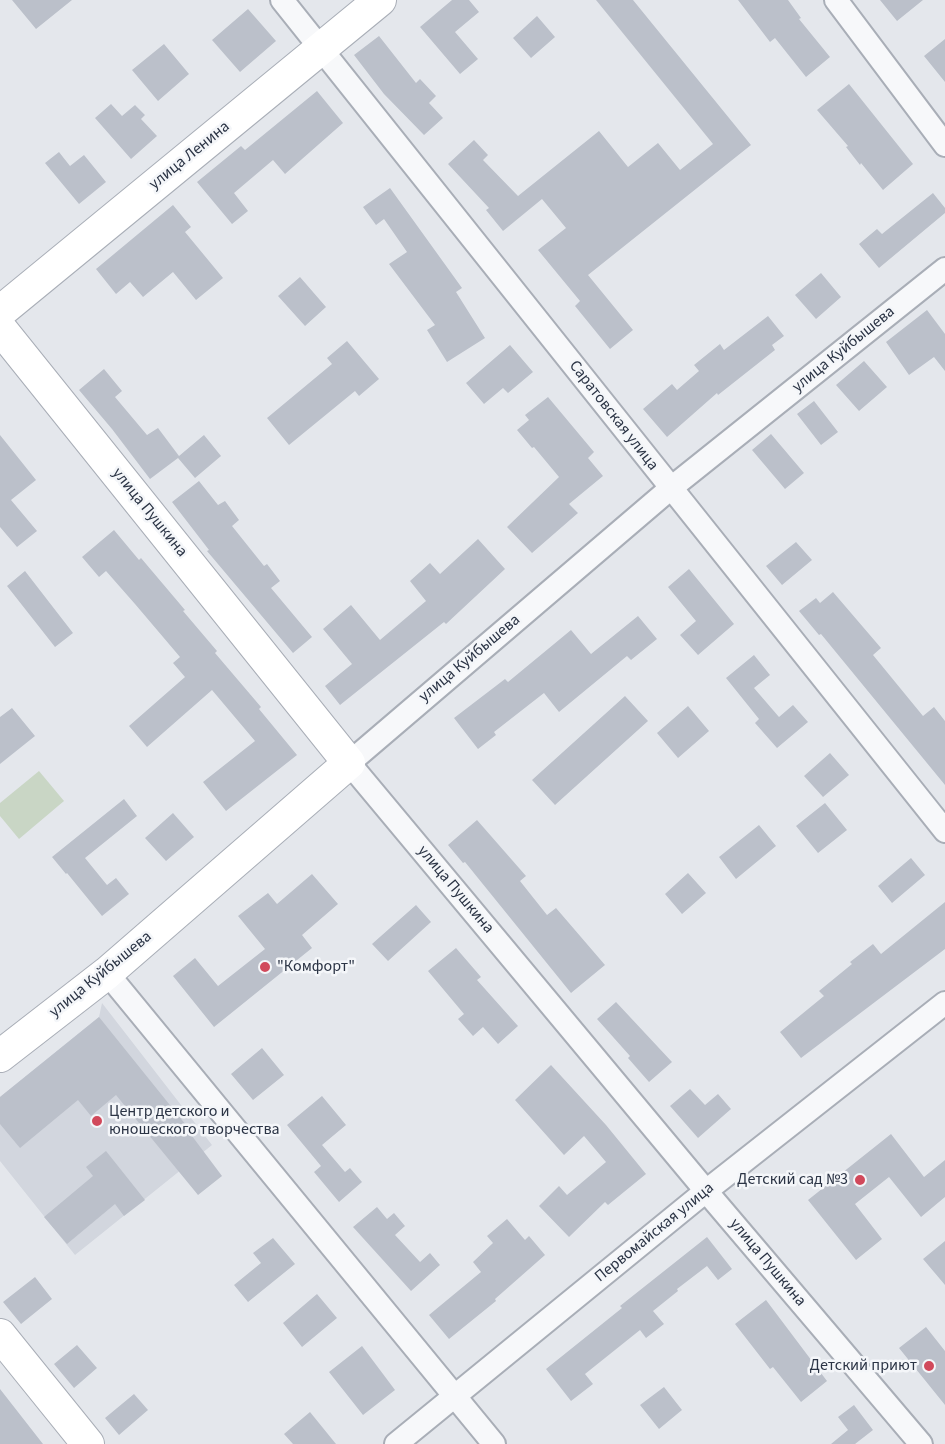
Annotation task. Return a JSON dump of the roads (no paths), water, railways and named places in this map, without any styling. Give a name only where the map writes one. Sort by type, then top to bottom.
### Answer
[{"type":"street","name":"Саратовская улица","points":[[282,0],[945,831]]},
{"type":"street","name":"улица Ленина","points":[[0,312],[380,0]]},
{"type":"street","points":[[836,0],[945,146]]},
{"type":"street","name":"улица Куйбышева","points":[[0,1056],[107,973],[671,489],[945,269]]},
{"type":"street","name":"улица Пушкина","points":[[0,328],[349,763],[706,1191],[921,1444]]},
{"type":"street","points":[[107,973],[494,1444]]},
{"type":"street","name":"Первомайская улица","points":[[396,1444],[706,1191],[945,1003]]},
{"type":"street","points":[[0,1335],[88,1444]]},
{"type":"place","name":"\"Комфорт\"","points":[[265,967]]},
{"type":"place","name":"Центр детского и юношеского творчества","points":[[97,1121]]},
{"type":"place","name":"Детский сад №3","points":[[860,1180]]},
{"type":"place","name":"Детский приют","points":[[929,1366]]}]
